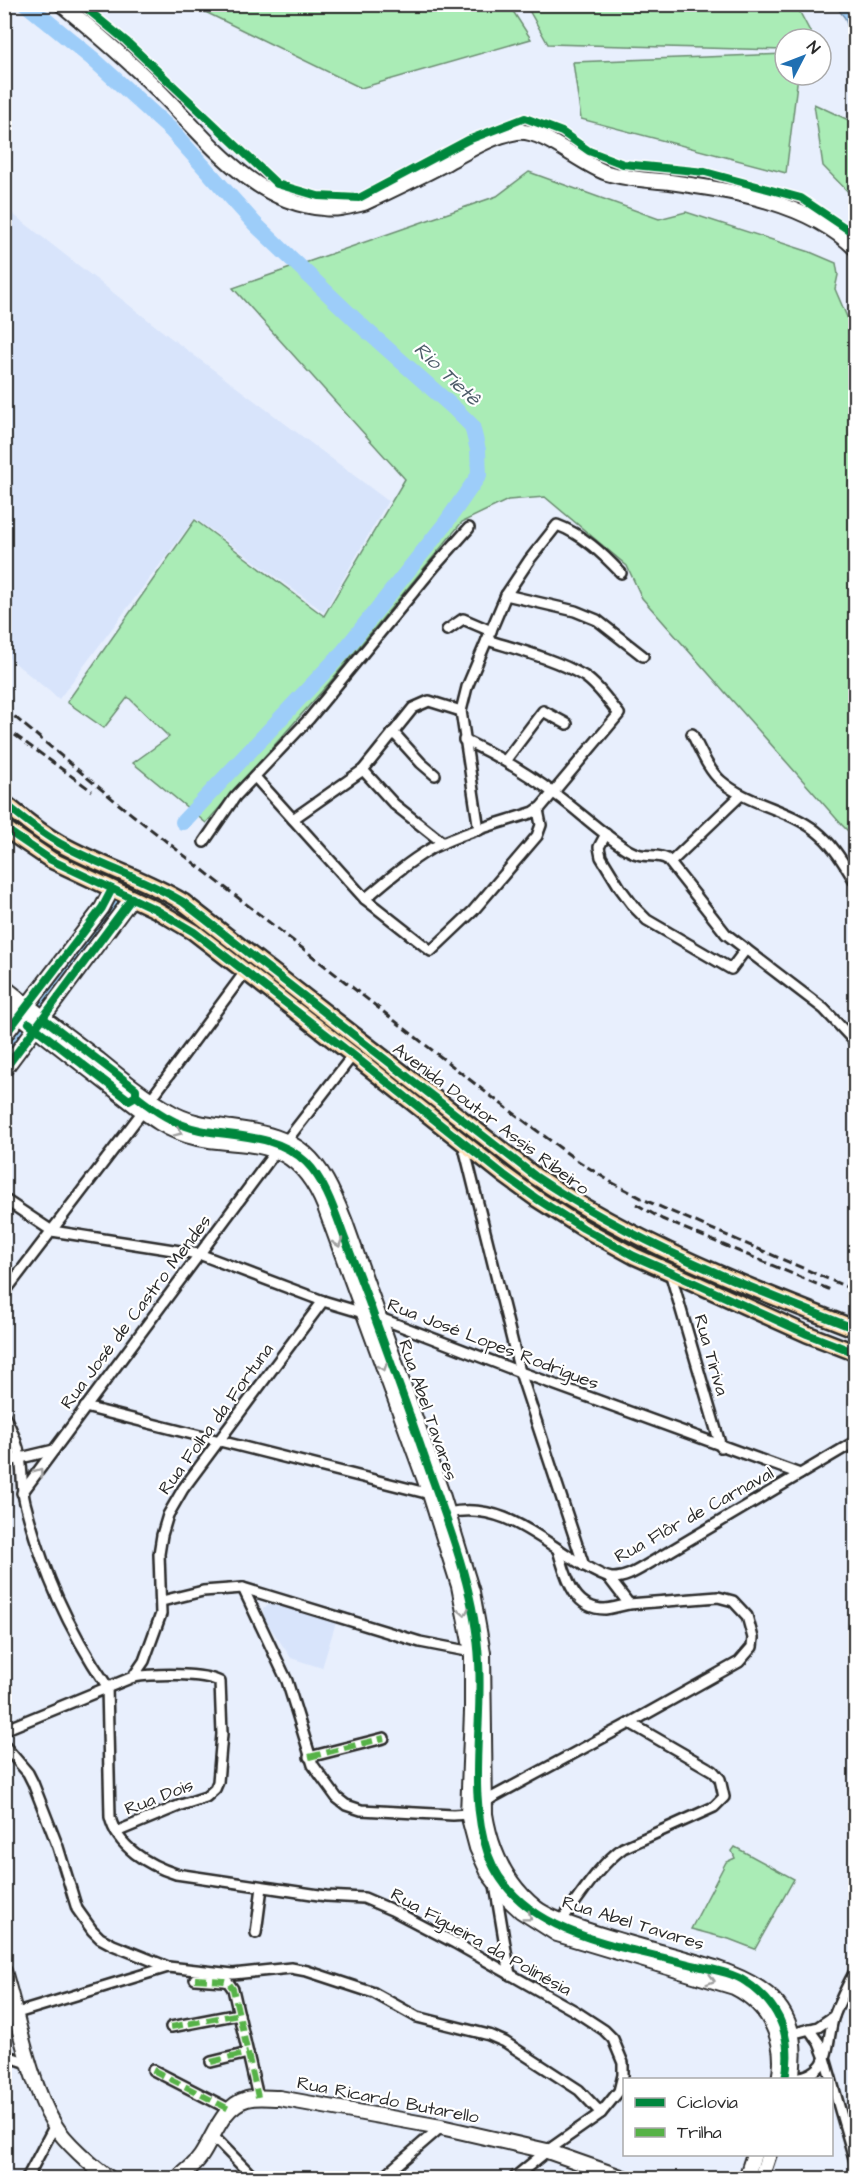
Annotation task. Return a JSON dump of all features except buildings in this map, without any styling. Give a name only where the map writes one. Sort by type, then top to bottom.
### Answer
[{"type":"main road","name":"Avenida Doutor Assis Ribeiro","points":[[4,803],[44,834],[84,856],[168,893],[212,923],[454,1113],[567,1197],[662,1249],[855,1329]]},
{"type":"main road","name":"Avenida Doutor Assis Ribeiro","points":[[4,828],[51,860],[112,890],[132,897],[194,932],[354,1055],[463,1143],[537,1199],[583,1228],[634,1256],[807,1334],[855,1353]]},
{"type":"main road","points":[[132,897],[140,879]]},
{"type":"street","points":[[61,4],[107,41],[163,94],[229,162],[250,180],[286,200],[324,209],[343,208],[364,203],[485,142],[519,132],[533,134],[610,174],[717,188],[757,196],[810,219],[840,236],[855,249]]},
{"type":"street","points":[[479,830],[461,711],[467,687],[506,595],[530,559],[557,525],[585,540],[621,573]]},
{"type":"street","points":[[204,842],[236,797],[309,719],[469,528]]},
{"type":"street","points":[[506,595],[575,611],[597,620],[643,656]]},
{"type":"street","points":[[365,899],[430,849],[538,810],[554,794],[618,714],[603,694],[585,677],[565,667],[489,636],[463,620],[447,630]]},
{"type":"street","points":[[293,819],[363,770],[413,708],[429,701],[461,711]]},
{"type":"street","points":[[505,761],[543,711],[567,724]]},
{"type":"street","points":[[393,732],[435,775]]},
{"type":"street","points":[[692,734],[720,780],[741,795],[784,813],[816,831],[837,852],[855,883]]},
{"type":"street","points":[[464,740],[505,761],[635,853],[645,857],[661,856],[671,862],[726,934],[824,1009],[855,1042]]},
{"type":"street","points":[[363,770],[394,804],[443,843]]},
{"type":"street","points":[[255,777],[365,899],[431,951],[473,911],[537,836],[541,825],[538,810]]},
{"type":"street","points":[[671,862],[741,795]]},
{"type":"street","points":[[606,834],[599,847],[601,857],[635,908],[647,920],[730,969],[746,949]]},
{"type":"street","points":[[4,1070],[32,1017],[112,890]]},
{"type":"street","points":[[4,1036],[32,1017],[132,897]]},
{"type":"street","points":[[151,1099],[245,972]]},
{"type":"street","name":"Rua Abel Tavares","points":[[4,987],[32,1017],[143,1112],[168,1128],[191,1137],[249,1143],[276,1151],[306,1172],[320,1194],[430,1494],[459,1586],[472,1652],[468,1814],[477,1848],[494,1882],[520,1911],[557,1934],[734,1987],[745,1993],[768,2016],[779,2039],[781,2055],[791,2078]]},
{"type":"street","name":"Rua Abel Tavares","points":[[4,1003],[32,1017],[151,1099],[183,1118],[287,1140],[307,1155],[317,1167],[332,1190],[380,1318],[448,1513],[472,1592],[481,1632],[484,1663],[485,1803],[489,1837],[504,1871],[537,1909],[561,1921],[594,1933],[725,1970],[753,1983],[781,2010],[793,2033],[791,2078]]},
{"type":"street","points":[[287,1140],[354,1055]]},
{"type":"street","points":[[4,1293],[143,1112]]},
{"type":"street","points":[[463,1143],[520,1372],[584,1566]]},
{"type":"street","name":"Rua José de Castro Mendes","points":[[22,1493],[276,1151]]},
{"type":"street","name":"Rua José Lopes Rodrigues","points":[[4,1199],[51,1231],[199,1254],[323,1301],[380,1318],[721,1447],[800,1474]]},
{"type":"street","name":"Rua Tiriva","points":[[670,1272],[721,1447]]},
{"type":"street","name":"Rua Folha da Fortuna","points":[[133,1677],[144,1660],[161,1614],[159,1554],[168,1515],[183,1489],[323,1301]]},
{"type":"street","points":[[85,1407],[430,1494]]},
{"type":"street","points":[[4,1415],[14,1434],[21,1458],[22,1493],[47,1577],[83,1651],[106,1686]]},
{"type":"street","name":"Rua Flôr de Carnaval","points":[[448,1513],[470,1511],[503,1517],[524,1526],[584,1566],[609,1578],[621,1577],[632,1573],[855,1441]]},
{"type":"street","points":[[4,1462],[54,1450]]},
{"type":"street","points":[[243,1588],[289,1686],[309,1757],[332,1791],[353,1809],[423,1815],[468,1814],[739,1662],[752,1647],[753,1638],[747,1616],[738,1605],[726,1599],[718,1597],[629,1604],[605,1609],[582,1602],[569,1582],[558,1550]]},
{"type":"street","points":[[609,1578],[629,1604]]},
{"type":"street","points":[[162,1601],[211,1590],[243,1588],[420,1642],[472,1652]]},
{"type":"street","name":"Rua Dois","points":[[116,1832],[174,1807],[206,1797],[215,1789],[218,1782],[222,1734],[221,1684],[214,1679],[186,1676],[154,1674],[133,1677]]},
{"type":"street","points":[[4,1730],[106,1686],[133,1677]]},
{"type":"street","name":"Rua Figueira da Polinésia","points":[[106,1686],[110,1748],[109,1808],[112,1825],[137,1855],[163,1870],[184,1876],[326,1896],[364,1898],[434,1932],[510,1975],[604,2030],[613,2039],[623,2063],[619,2091],[601,2114],[547,2151],[514,2178]]},
{"type":"street","points":[[561,1921],[596,1874],[615,1854],[623,1848],[714,1807],[724,1797],[720,1779],[713,1771],[630,1723]]},
{"type":"street","points":[[309,1757],[384,1738]]},
{"type":"street","points":[[4,1745],[28,1773],[33,1783],[58,1847],[77,1909],[100,1938],[168,1967],[234,1974],[291,1968],[374,1993],[417,2017],[489,2035],[505,2042],[579,2090],[601,2114]]},
{"type":"street","points":[[494,1882],[510,1975]]},
{"type":"street","points":[[256,1933],[261,1887]]},
{"type":"street","points":[[17,2013],[168,1967]]},
{"type":"street","points":[[791,2078],[814,2072],[825,2058],[834,2016],[855,1969]]},
{"type":"street","points":[[4,1971],[38,2088],[54,2125],[81,2154],[109,2178]]},
{"type":"street","points":[[195,1979],[228,1982],[233,1989],[258,2097]]},
{"type":"street","points":[[171,2027],[239,2014]]},
{"type":"street","points":[[779,2039],[818,2027],[834,2016]]},
{"type":"street","points":[[809,2029],[819,2043],[830,2078]]},
{"type":"street","points":[[211,2061],[248,2053]]},
{"type":"street","points":[[4,2055],[31,2065]]},
{"type":"street","points":[[153,2070],[229,2109],[193,2166],[178,2178]]},
{"type":"street","points":[[835,2096],[855,2165]]},
{"type":"street","name":"Rua Ricardo Butarello","points":[[229,2109],[244,2100],[258,2097],[279,2098],[441,2127],[547,2151],[624,2178]]},
{"type":"street","points":[[27,2178],[54,2125]]},
{"type":"street","points":[[382,2178],[441,2127]]},
{"type":"street","points":[[213,2136],[253,2178]]},
{"type":"street","points":[[746,2178],[753,2156]]},
{"type":"street","points":[[761,2178],[768,2156]]},
{"type":"shaded area","points":[[4,207],[171,338],[388,501],[324,612],[195,518],[59,699],[5,655]]},
{"type":"shaded area","points":[[271,1603],[336,1622],[322,1668],[291,1658],[264,1618],[263,1609]]},
{"type":"green space","points":[[191,5],[509,5],[531,39],[361,88]]},
{"type":"green space","points":[[526,5],[796,5],[808,27],[773,27],[773,50],[548,44]]},
{"type":"green space","points":[[773,54],[773,87],[797,87],[786,173],[581,119],[573,62]]},
{"type":"green space","points":[[814,104],[855,123],[855,199],[823,166]]},
{"type":"green space","points":[[529,172],[659,219],[686,212],[810,252],[836,263],[838,275],[835,289],[856,338],[855,838],[642,598],[627,566],[545,497],[508,500],[462,522],[330,682],[206,823],[133,763],[169,737],[128,697],[104,728],[67,702],[195,520],[324,616],[405,479],[233,288],[497,196]]},
{"type":"green space","points":[[735,1847],[794,1879],[755,1949],[691,1929],[726,1862],[735,1858],[732,1851]]},
{"type":"water","points":[[835,5],[855,5],[855,49],[845,18]]},
{"type":"waterway","name":"Rio Tietê","points":[[26,4],[93,59],[171,130],[255,224],[365,329],[455,409],[472,426],[478,450],[479,475],[445,524],[343,652],[183,822]]},
{"type":"waterway","name":"Rio Tietê","points":[[4,1056],[115,908]]},
{"type":"railway","points":[[4,708],[120,805],[488,1094],[575,1159],[649,1202],[856,1291]]},
{"type":"railway","points":[[4,727],[92,791]]},
{"type":"railway","points":[[636,1204],[662,1219],[833,1291]]},
{"type":"marked path","points":[[309,1757],[384,1738]]},
{"type":"marked path","points":[[195,1979],[228,1982],[233,1989],[258,2097]]},
{"type":"marked path","points":[[171,2027],[239,2014]]},
{"type":"marked path","points":[[211,2062],[248,2053]]},
{"type":"marked path","points":[[153,2070],[229,2109]]},
{"type":"cycle path","points":[[81,4],[126,41],[277,184],[318,196],[359,198],[468,140],[525,118],[562,132],[589,151],[623,164],[705,172],[801,198],[856,235]]},
{"type":"cycle path","points":[[4,803],[38,830],[61,844],[183,902],[535,1176],[573,1200],[611,1222],[691,1262],[856,1329]]},
{"type":"cycle path","points":[[4,828],[51,860],[155,909],[194,932],[504,1175],[583,1228],[634,1256],[807,1334],[856,1353]]},
{"type":"cycle path","points":[[4,1036],[102,908],[112,889]]},
{"type":"cycle path","points":[[4,1070],[132,898]]},
{"type":"cycle path","points":[[43,1018],[136,1089],[136,1096],[166,1117],[191,1128],[269,1141],[295,1153],[313,1170],[334,1208],[370,1304],[454,1540],[468,1588],[479,1662],[478,1807],[488,1854],[502,1881],[522,1902],[546,1919],[573,1932],[602,1942],[726,1973],[746,1982],[768,2002],[782,2025],[787,2051],[785,2078]]},
{"type":"cycle path","points":[[29,1023],[129,1100],[136,1096]]}]
